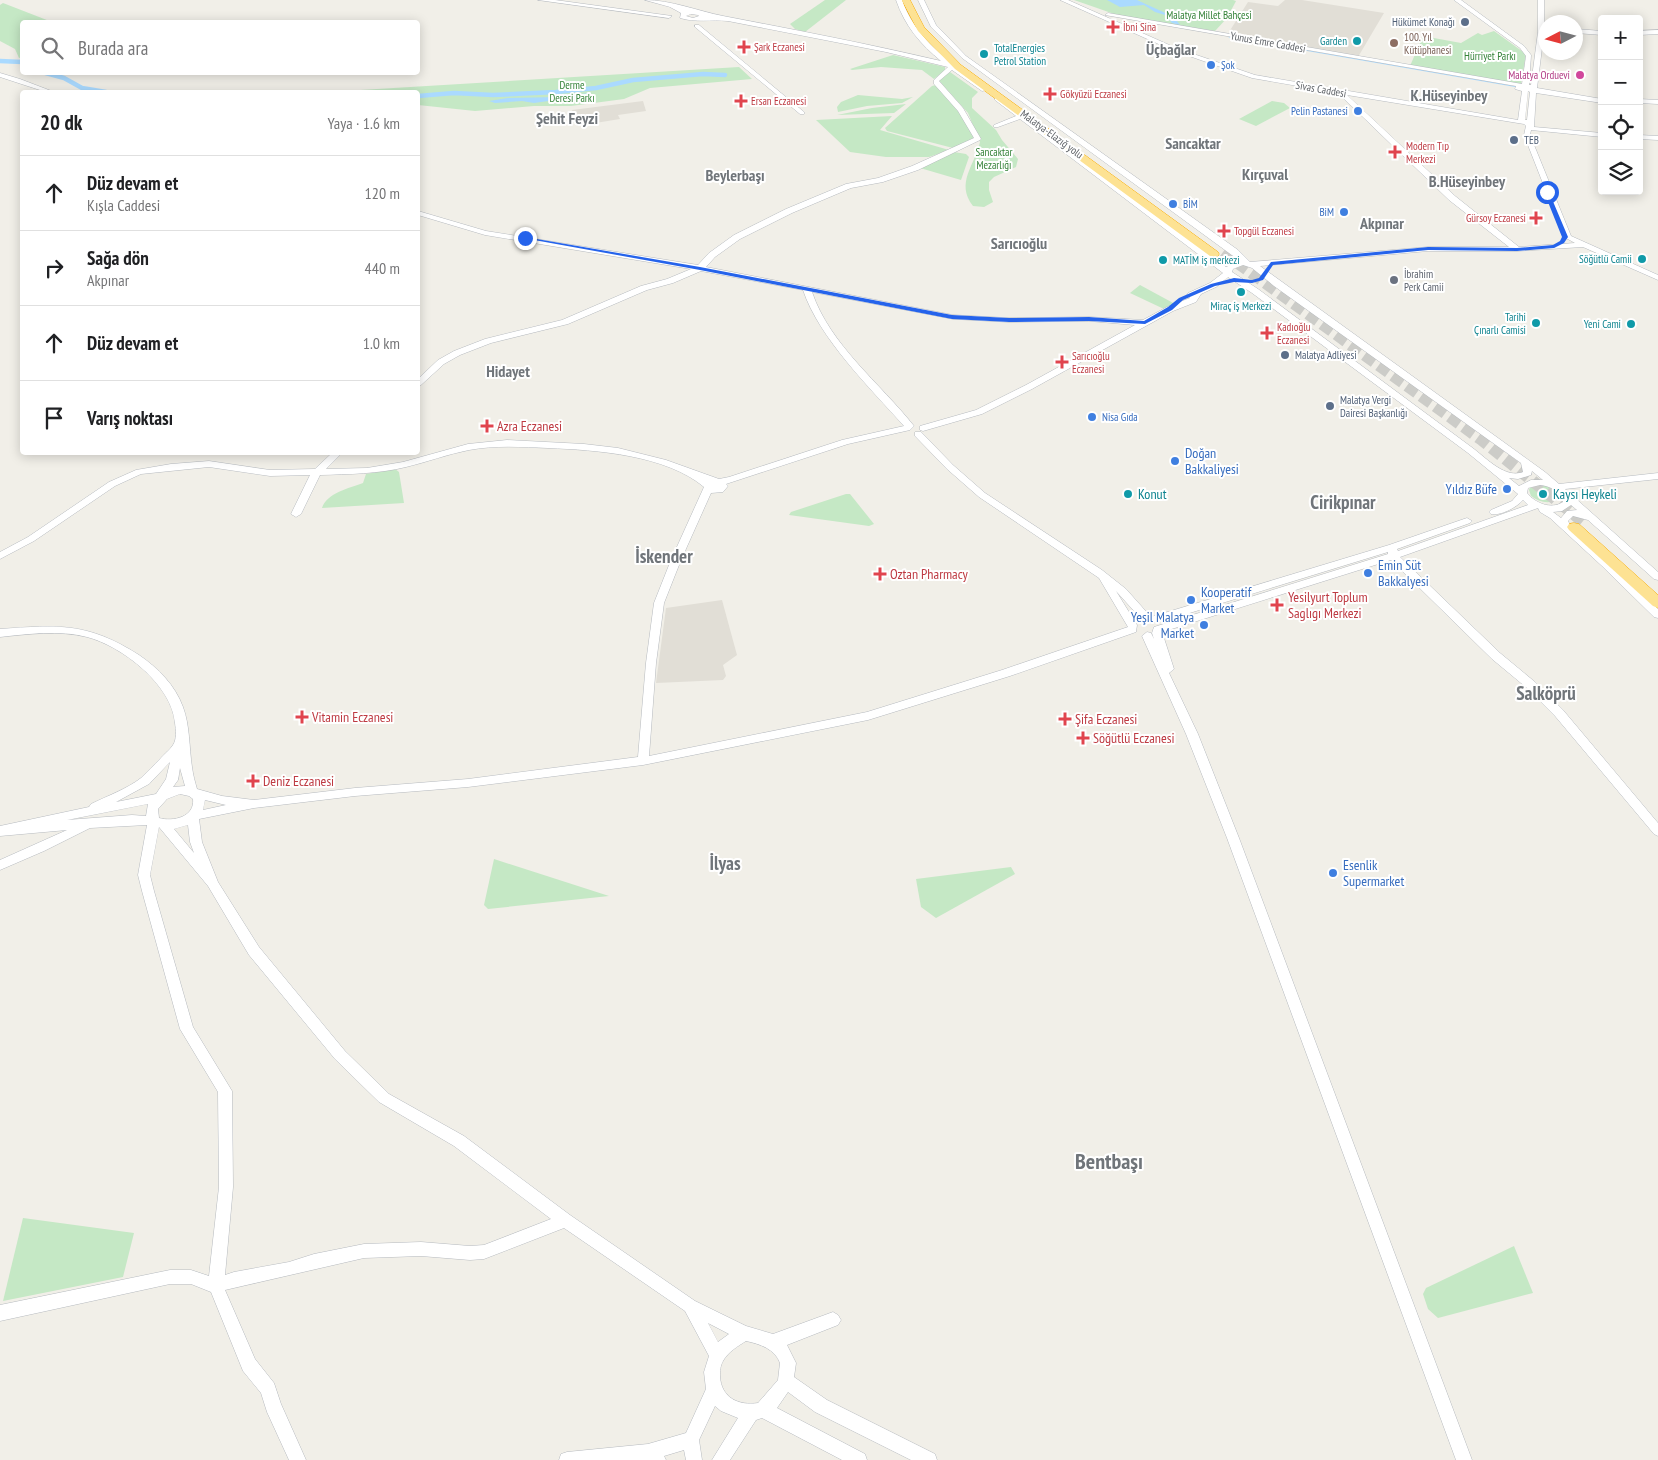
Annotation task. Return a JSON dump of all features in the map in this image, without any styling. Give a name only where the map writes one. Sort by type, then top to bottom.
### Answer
[{"type":"highway","name":"Malatya-Elazığ yolu","points":[[906,0],[911,15],[930,41],[958,66],[1021,115],[1216,255]]},
{"type":"highway","points":[[915,0],[930,29],[955,55],[1216,255]]},
{"type":"highway","points":[[1580,524],[1658,589]]},
{"type":"highway","points":[[1580,524],[1658,603]]},
{"type":"main road","points":[[541,0],[669,16],[685,16],[700,20],[709,17],[728,19],[886,50],[951,67]]},
{"type":"main road","points":[[648,0],[694,12],[700,20],[802,114]]},
{"type":"main road","points":[[900,0],[904,13],[914,30],[951,67],[1216,255],[1221,262],[1232,261],[1235,258],[1235,252]]},
{"type":"main road","points":[[921,0],[933,26],[964,57],[1235,252],[1248,264],[1261,269],[1260,283]]},
{"type":"main road","name":"Yunus Emre Caddesi","points":[[1063,0],[1099,16],[1117,20],[1525,88]]},
{"type":"main road","points":[[1070,0],[1131,30]]},
{"type":"main road","points":[[1457,0],[1522,47],[1528,56],[1519,123],[1567,237],[1658,279]]},
{"type":"main road","points":[[1541,0],[1542,15]]},
{"type":"main road","points":[[672,6],[685,16]]},
{"type":"main road","points":[[685,16],[694,12]]},
{"type":"main road","name":"Yunus Emre Caddesi","points":[[1108,18],[1525,88]]},
{"type":"main road","points":[[1117,20],[1131,30]]},
{"type":"main road","name":"Sivas Caddesi","points":[[1131,30],[1174,49],[1238,73],[1341,93],[1519,123],[1528,129],[1598,135]]},
{"type":"main road","points":[[1583,32],[1598,33]]},
{"type":"main road","points":[[1643,33],[1658,32]]},
{"type":"main road","points":[[1522,47],[1533,50],[1538,48]]},
{"type":"main road","points":[[1528,56],[1538,57],[1528,129],[1567,237],[1658,279]]},
{"type":"main road","points":[[420,381],[441,362],[457,353],[488,341],[585,315],[644,288],[670,281],[700,268],[712,255],[737,237],[789,211],[848,186],[880,180],[916,168],[978,139],[968,118],[956,102],[937,84],[936,81],[951,67]]},
{"type":"main road","points":[[0,75],[27,82],[46,90]]},
{"type":"main road","points":[[1525,88],[1598,99]]},
{"type":"main road","points":[[1341,93],[1452,198],[1517,249]]},
{"type":"main road","points":[[1643,101],[1658,102]]},
{"type":"main road","points":[[1643,105],[1658,106]]},
{"type":"main road","points":[[996,126],[1021,115]]},
{"type":"main road","points":[[1643,137],[1658,138]]},
{"type":"main road","points":[[420,214],[485,233],[700,268],[952,317],[1009,320],[1089,319],[1145,323]]},
{"type":"main road","points":[[1554,246],[1567,237]]},
{"type":"main road","points":[[664,462],[700,479],[713,490],[720,486],[850,446],[979,412],[1170,309],[1192,300],[1197,293],[1213,285],[1228,273],[1231,266],[1239,264],[1271,264],[1428,249],[1517,249],[1582,245]]},
{"type":"main road","points":[[1216,255],[1228,273],[1241,281],[1257,280],[1472,451],[1537,506],[1580,524],[1658,576]]},
{"type":"main road","points":[[1260,283],[1271,264]]},
{"type":"main road","points":[[1213,285],[1234,280],[1277,284],[1525,462],[1567,496],[1580,524],[1658,615]]},
{"type":"main road","points":[[807,290],[808,298],[832,334],[914,430],[950,467],[982,495],[1098,572],[1122,591],[1149,619],[1157,624],[1144,631]]},
{"type":"main road","points":[[0,556],[38,534],[112,484],[139,472],[171,467],[209,464],[270,473],[315,474],[368,471],[404,465],[468,447],[507,443],[598,449],[664,462],[720,486]]},
{"type":"main road","points":[[296,514],[315,474],[336,455]]},
{"type":"main road","points":[[1493,469],[1520,477],[1528,473],[1525,462]]},
{"type":"main road","points":[[1464,1460],[1233,838],[1170,682],[1144,631],[1136,620],[1179,613],[1393,551],[1515,503],[1522,494],[1523,487],[1534,482],[1557,487],[1658,476]]},
{"type":"main road","points":[[1567,496],[1602,485],[1658,480]]},
{"type":"main road","points":[[695,521],[720,486]]},
{"type":"main road","points":[[643,761],[651,663],[660,603],[676,560],[709,487]]},
{"type":"main road","points":[[0,831],[132,820],[178,824],[193,816],[254,804],[355,792],[468,783],[643,761],[660,763],[869,722],[999,681],[1144,631],[1537,506],[1559,509],[1568,503],[1567,496]]},
{"type":"main road","points":[[1393,551],[1496,656],[1531,685],[1558,713],[1585,742],[1658,831]]},
{"type":"main road","points":[[1098,572],[1144,631]]},
{"type":"main road","points":[[0,633],[67,630],[98,637],[116,645],[143,662],[169,687],[176,703],[182,732],[186,769],[194,792],[201,801],[200,807],[193,816],[196,842],[212,882],[254,951],[340,1055],[384,1098],[459,1141],[565,1220],[690,1306],[745,1334],[761,1336],[774,1342],[783,1352],[788,1364],[786,1381],[777,1396],[757,1411],[720,1460]]},
{"type":"main road","points":[[182,732],[172,780],[152,808],[151,813],[212,882]]},
{"type":"main road","points":[[83,812],[129,791],[145,781],[178,747]]},
{"type":"main road","points":[[14,829],[83,812],[127,805],[180,790],[222,800],[254,804]]},
{"type":"main road","points":[[0,865],[40,848],[90,823]]},
{"type":"main road","points":[[159,823],[144,875],[187,1029],[225,1090],[226,1187],[216,1286],[249,1365],[268,1389],[273,1406],[298,1460]]},
{"type":"main road","points":[[0,1313],[170,1277],[191,1277],[216,1286],[234,1279],[289,1269],[314,1261],[364,1251],[421,1249],[470,1253],[484,1252],[565,1220]]},
{"type":"main road","points":[[690,1306],[717,1355]]},
{"type":"main road","points":[[774,1342],[833,1320]]},
{"type":"main road","points":[[745,1334],[731,1341],[717,1355],[712,1371],[714,1392],[721,1402],[757,1411],[859,1460]]},
{"type":"main road","points":[[786,1381],[821,1406],[929,1460]]},
{"type":"main road","points":[[694,1460],[691,1440],[714,1392]]},
{"type":"main road","points":[[567,1460],[654,1456],[691,1440]]},
{"type":"shaded area","points":[[1285,0],[1302,0],[1384,13],[1358,57],[1229,32],[1248,2],[1278,6]]},
{"type":"shaded area","points":[[643,101],[646,111],[618,115],[620,119],[577,126],[572,110]]},
{"type":"shaded area","points":[[722,600],[737,655],[723,665],[726,676],[723,680],[656,683],[666,608]]},
{"type":"green space","points":[[825,0],[846,0],[805,32],[795,29],[790,24]]},
{"type":"green space","name":"Malatya Millet Bahçesi","points":[[1074,0],[1236,1],[1227,18],[1215,31],[1120,16]]},
{"type":"green space","points":[[3,3],[47,20],[20,20],[20,58],[15,49],[0,41],[0,5]]},
{"type":"green space","name":"Hürriyet Parkı","points":[[1494,31],[1526,54],[1521,84],[1410,66],[1423,36],[1461,43],[1478,33],[1482,35]]},
{"type":"green space","points":[[893,55],[945,67],[945,70],[934,79],[922,70],[881,67],[850,69]]},
{"type":"green space","name":"Derme Deresi Parkı","points":[[739,67],[752,79],[650,88],[624,99],[571,106],[534,106],[475,111],[420,105],[420,90],[360,90]]},
{"type":"green space","name":"Sancaktar Mezarlığı","points":[[950,72],[978,92],[972,98],[972,108],[996,130],[1018,159],[1016,167],[994,177],[989,182],[989,190],[993,202],[984,207],[973,206],[968,198],[966,182],[980,142],[968,113],[939,81]]},
{"type":"green space","name":"Sancaktar Mezarlığı","points":[[936,85],[954,102],[975,138],[953,148],[887,131],[885,128],[932,86]]},
{"type":"green space","points":[[858,95],[902,99],[913,97],[902,103],[867,106],[838,112],[837,107],[841,102]]},
{"type":"green space","points":[[1272,101],[1284,103],[1290,108],[1256,126],[1239,119]]},
{"type":"green space","points":[[906,104],[894,113],[837,115],[872,108]]},
{"type":"green space","name":"Sancaktar Mezarlığı","points":[[892,116],[880,130],[949,150],[929,157],[886,157],[850,152],[816,120]]},
{"type":"green space","name":"Sancaktar Mezarlığı","points":[[954,152],[966,154],[969,157],[961,180],[920,168]]},
{"type":"green space","points":[[1140,285],[1175,304],[1164,309],[1130,293]]},
{"type":"green space","points":[[395,469],[399,472],[404,503],[322,508],[333,495],[363,483],[366,474]]},
{"type":"green space","points":[[1542,485],[1552,488],[1559,496],[1558,499],[1544,502],[1531,496],[1530,487]]},
{"type":"green space","points":[[850,494],[874,524],[869,526],[789,515],[791,512]]},
{"type":"green space","points":[[494,859],[609,896],[488,909],[484,905]]},
{"type":"green space","points":[[1011,867],[1015,874],[936,918],[921,907],[916,879]]},
{"type":"green space","points":[[23,1218],[134,1233],[123,1277],[3,1301]]},
{"type":"green space","points":[[1514,1246],[1533,1293],[1438,1318],[1428,1309],[1423,1294],[1426,1288]]},
{"type":"water","points":[[1107,0],[1137,0],[1174,17],[1180,25],[1172,23],[1165,15],[1155,12],[1144,5],[1120,7]]},
{"type":"water","points":[[590,93],[594,96],[584,99],[570,98],[534,103],[522,101],[495,103],[489,101],[508,98],[558,97]]},
{"type":"waterway","points":[[1229,37],[1518,87]]},
{"type":"waterway","points":[[0,61],[20,62]]},
{"type":"waterway","points":[[420,96],[454,93],[493,95],[556,92],[596,88],[633,80],[703,74],[725,75]]},
{"type":"waterway","points":[[53,75],[64,78],[82,88],[94,90]]},
{"type":"tunnel","points":[[1223,252],[1482,440],[1586,524]]},
{"type":"place","name":"Hükümet Konağı","points":[[1465,22]]},
{"type":"place","name":"İbni Sina","points":[[1113,27]]},
{"type":"place","name":"Garden","points":[[1357,41]]},
{"type":"place","name":"100. Yıl Kütüphanesi","points":[[1394,43]]},
{"type":"place","name":"Şark Eczanesi","points":[[744,47]]},
{"type":"place","name":"TotalEnergies Petrol Station","points":[[984,54]]},
{"type":"place","name":"Şok","points":[[1211,65]]},
{"type":"place","name":"Malatya Orduevi","points":[[1580,75]]},
{"type":"place","name":"Gökyüzü Eczanesi","points":[[1050,94]]},
{"type":"place","name":"Ersan Eczanesi","points":[[741,101]]},
{"type":"place","name":"Pelin Pastanesi","points":[[1358,111]]},
{"type":"place","name":"TEB","points":[[1514,140]]},
{"type":"place","name":"Modern Tıp Merkezi","points":[[1395,152]]},
{"type":"place","name":"BİM","points":[[1173,204]]},
{"type":"place","name":"BiM","points":[[1344,212]]},
{"type":"place","name":"Gürsoy Eczanesi","points":[[1536,218]]},
{"type":"place","name":"Topgül Eczanesi","points":[[1224,231]]},
{"type":"place","name":"Söğütlü Camii","points":[[1642,259]]},
{"type":"place","name":"MATİM iş merkezi","points":[[1163,260]]},
{"type":"place","name":"İbrahim Perk Camii","points":[[1394,280]]},
{"type":"place","name":"Miraç iş Merkezi","points":[[1241,292]]},
{"type":"place","name":"Tarihi Çınarlı Camisi","points":[[1536,323]]},
{"type":"place","name":"Yeni Cami","points":[[1631,324]]},
{"type":"place","name":"Kadıoğlu Eczanesi","points":[[1267,333]]},
{"type":"place","name":"Malatya Adliyesi","points":[[1285,355]]},
{"type":"place","name":"Sarıcıoğlu Eczanesi","points":[[1062,362]]},
{"type":"place","name":"Malatya Vergi Dairesi Başkanlığı","points":[[1330,406]]},
{"type":"place","name":"Nisa Gıda","points":[[1092,417]]},
{"type":"place","name":"Azra Eczanesi","points":[[487,426]]},
{"type":"place","name":"Doğan Bakkaliyesi","points":[[1175,461]]},
{"type":"place","name":"Yıldız Büfe","points":[[1507,489]]},
{"type":"place","name":"Konut","points":[[1128,494]]},
{"type":"place","name":"Kaysı Heykeli","points":[[1543,494]]},
{"type":"place","name":"Emin Süt Bakkalyesi","points":[[1368,573]]},
{"type":"place","name":"Oztan Pharmacy","points":[[880,574]]},
{"type":"place","name":"Kooperatif Market","points":[[1191,600]]},
{"type":"place","name":"Yesilyurt Toplum Saglıgı Merkezi","points":[[1277,605]]},
{"type":"place","name":"Yeşil Malatya Market","points":[[1204,625]]},
{"type":"place","name":"Vitamin Eczanesi","points":[[302,717]]},
{"type":"place","name":"Şifa Eczanesi","points":[[1065,719]]},
{"type":"place","name":"Söğütlü Eczanesi","points":[[1083,738]]},
{"type":"place","name":"Deniz Eczanesi","points":[[253,781]]},
{"type":"place","name":"Esenlik Supermarket","points":[[1333,873]]},
{"type":"district","name":"Üçbağlar","points":[[1171,49]]},
{"type":"district","name":"K.Hüseyinbey","points":[[1449,95]]},
{"type":"district","name":"Şehit Feyzi","points":[[567,118]]},
{"type":"district","name":"Sancaktar","points":[[1193,143]]},
{"type":"district","name":"Kırçuval","points":[[1265,174]]},
{"type":"district","name":"Beylerbaşı","points":[[735,175]]},
{"type":"district","name":"B.Hüseyinbey","points":[[1467,181]]},
{"type":"district","name":"Akpınar","points":[[1382,223]]},
{"type":"district","name":"Sarıcıoğlu","points":[[1019,243]]},
{"type":"district","name":"Hidayet","points":[[508,371]]},
{"type":"district","name":"Cirikpınar","points":[[1343,502]]},
{"type":"district","name":"İskender","points":[[664,556]]},
{"type":"district","name":"Salköprü","points":[[1546,693]]},
{"type":"district","name":"İlyas","points":[[725,863]]},
{"type":"district","name":"Bentbaşı","points":[[1109,1161]]},
{"type":"route","points":[[525,238],[700,268],[952,317],[1009,320],[1089,319],[1145,323],[1170,309],[1181,299],[1213,285],[1234,280],[1252,281],[1261,279],[1271,264],[1428,249],[1479,250],[1554,246],[1562,242],[1565,237],[1547,192]]}]
